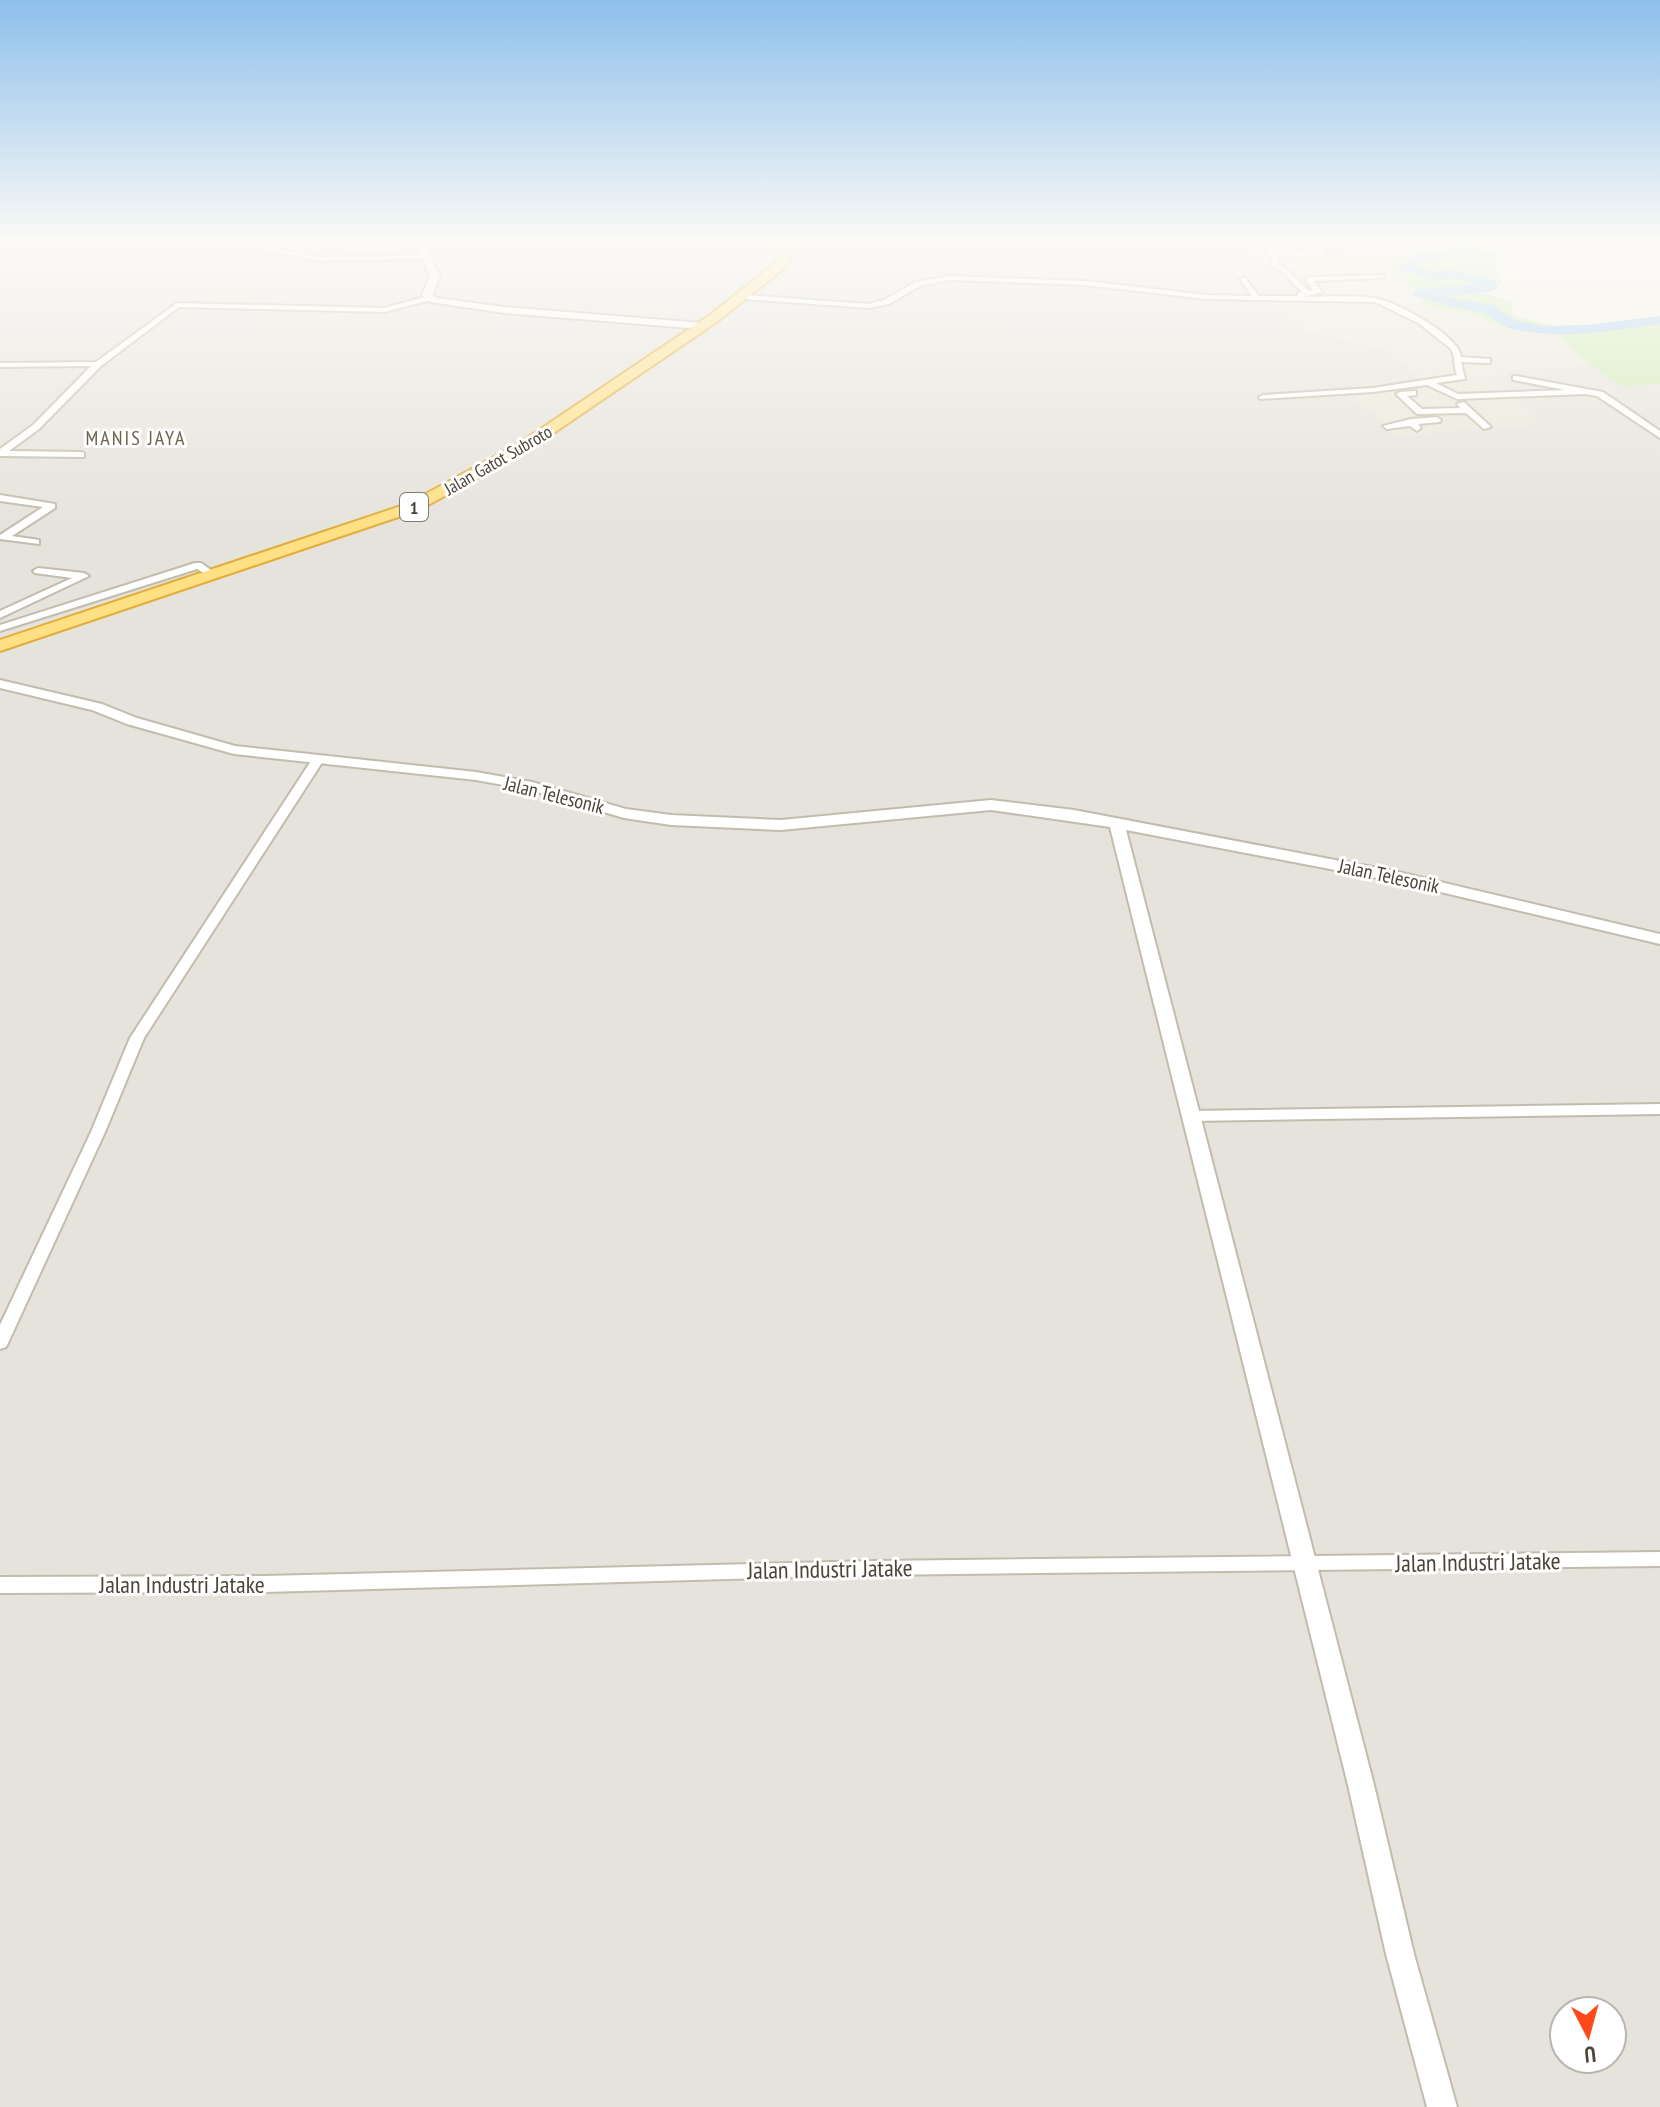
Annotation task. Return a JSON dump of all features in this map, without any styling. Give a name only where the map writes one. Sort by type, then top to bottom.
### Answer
[{"type":"highway","name":"Jalan Gatot Subroto","points":[[0,646],[413,507],[525,446],[687,336]]},
{"type":"street","points":[[0,453],[36,427],[98,364],[135,336]]},
{"type":"street","points":[[1263,397],[1461,378],[1453,346],[1441,336]]},
{"type":"street","points":[[1458,359],[1487,361]]},
{"type":"street","points":[[0,365],[98,364]]},
{"type":"street","points":[[1460,370],[1473,369]]},
{"type":"street","points":[[1516,378],[1588,391],[1626,410],[1660,435]]},
{"type":"street","points":[[1429,383],[1457,397],[1487,427]]},
{"type":"street","points":[[1445,391],[1400,394],[1416,410],[1468,410]]},
{"type":"street","points":[[1457,397],[1588,391]]},
{"type":"street","points":[[1387,426],[1414,426],[1444,420],[1439,412]]},
{"type":"street","points":[[0,453],[81,455]]},
{"type":"street","points":[[0,498],[52,506],[3,537],[36,542]]},
{"type":"street","points":[[0,628],[198,565],[213,575]]},
{"type":"street","points":[[0,615],[84,576],[38,571]]},
{"type":"street","name":"Jalan Telesonik","points":[[0,684],[97,707],[211,745],[317,761],[484,778],[532,786],[640,817],[781,825],[991,805],[1031,808],[1398,877],[1660,939]]},
{"type":"street","points":[[0,1343],[98,1132],[137,1038],[317,761]]},
{"type":"street","points":[[1117,823],[1136,888],[1400,1954],[1442,2107]]},
{"type":"street","points":[[1190,1116],[1660,1109]]},
{"type":"street","name":"Jalan Industri Jatake","points":[[0,1585],[264,1584],[874,1568],[1660,1559]]},
{"type":"shaded area","points":[[0,336],[1330,336],[1384,350],[1431,383],[1347,393],[1382,422],[1393,436],[1542,424],[1515,398],[1478,377],[1506,376],[1501,371],[1590,365],[1623,387],[1660,384],[1660,2107],[0,2107]]},
{"type":"shaded area","points":[[1330,336],[1559,336],[1590,365],[1503,371],[1507,376],[1479,378],[1515,398],[1544,425],[1393,436],[1382,422],[1346,392],[1384,350]]},
{"type":"green space","points":[[1559,336],[1660,336],[1660,384],[1623,387],[1590,365]]},
{"type":"district","name":"MANIS JAYA","points":[[136,438]]}]
